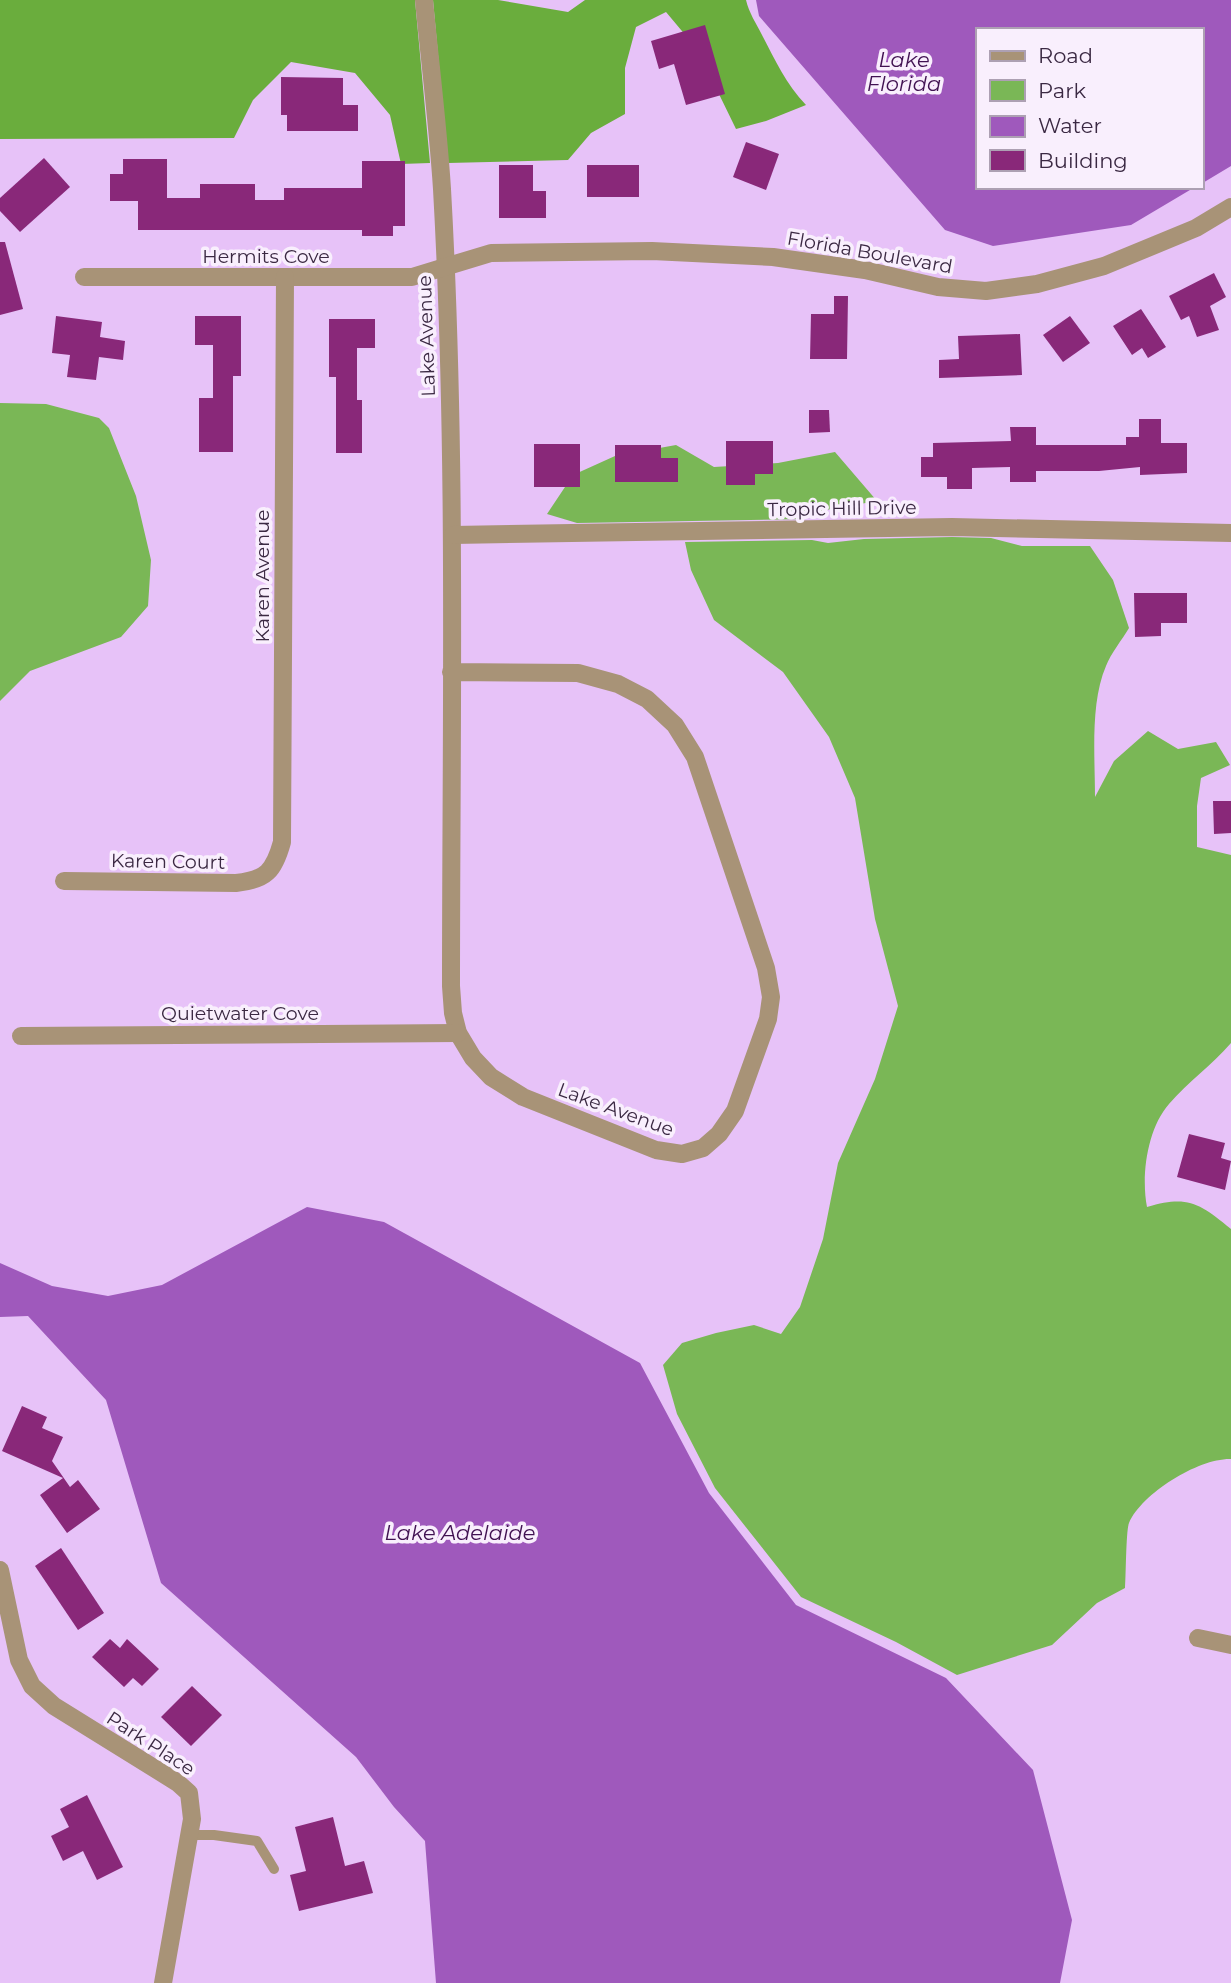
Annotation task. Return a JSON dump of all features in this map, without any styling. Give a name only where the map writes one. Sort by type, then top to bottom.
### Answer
[{"type":"street","name":"Lake Avenue","points":[[424,0],[442,187],[453,535],[450,672],[450,986],[453,1013],[458,1033],[473,1058],[491,1077],[523,1097],[656,1150],[682,1154],[703,1148],[719,1135],[735,1111],[768,1019],[771,996],[766,968],[695,757],[675,724],[647,699],[618,684],[578,673],[450,672]]},
{"type":"street","name":"Florida Boulevard","points":[[445,265],[491,253],[652,251],[773,257],[866,270],[938,287],[986,290],[1037,284],[1104,266],[1196,228],[1231,207]]},
{"type":"street","name":"Hermits Cove","points":[[84,277],[412,277],[445,265]]},
{"type":"street","name":"Karen Avenue","points":[[269,872],[278,857],[282,842],[285,277]]},
{"type":"street","name":"Tropic Hill Drive","points":[[453,535],[951,527],[1231,533]]},
{"type":"street","name":"Karen Court","points":[[64,881],[236,883],[256,881],[269,872]]},
{"type":"street","name":"Quietwater Cove","points":[[21,1036],[458,1033]]},
{"type":"street","name":"Park Place","points":[[0,1570],[19,1660],[32,1686],[54,1706],[189,1793],[192,1819],[190,1835],[163,1983]]},
{"type":"street","points":[[1198,1638],[1231,1645]]},
{"type":"lane","points":[[190,1835],[214,1835],[257,1841],[274,1868]]},
{"type":"green space","points":[[0,0],[415,0],[430,163],[401,164],[390,115],[355,73],[291,62],[253,100],[234,138],[0,139]]},
{"type":"green space","points":[[433,0],[498,0],[568,12],[585,0],[746,0],[781,72],[806,105],[766,121],[736,129],[697,49],[666,12],[636,27],[625,68],[625,114],[591,133],[568,160],[448,163]]},
{"type":"green space","points":[[0,403],[46,404],[99,418],[109,428],[136,496],[151,560],[148,606],[121,637],[30,671],[0,701]]},
{"type":"green space","points":[[676,445],[714,467],[778,463],[835,452],[877,501],[809,513],[805,519],[577,523],[547,514],[573,475],[615,456]]},
{"type":"green space","points":[[991,538],[1022,546],[1090,546],[1113,580],[1129,628],[1108,661],[1101,681],[1094,730],[1095,797],[1114,761],[1148,731],[1178,749],[1216,742],[1230,765],[1201,778],[1197,806],[1197,847],[1231,855],[1231,1043],[1161,1114],[1148,1153],[1145,1195],[1147,1207],[1173,1202],[1192,1204],[1201,1207],[1231,1229],[1231,1459],[1203,1464],[1173,1479],[1146,1500],[1136,1512],[1128,1527],[1125,1588],[1097,1603],[1052,1645],[957,1675],[896,1642],[801,1597],[715,1488],[677,1414],[663,1365],[682,1343],[716,1333],[754,1325],[781,1334],[800,1307],[823,1239],[838,1163],[875,1079],[898,1006],[875,919],[855,798],[829,737],[783,672],[714,620],[691,570],[685,542],[812,540],[828,543],[864,539]]},
{"type":"water","name":"Lake Florida","points":[[756,0],[1231,0],[1231,166],[1203,183],[1203,28],[976,28],[976,189],[1192,189],[1131,225],[993,246],[945,230],[759,16]]},
{"type":"water","name":"Lake Adelaide","points":[[307,1207],[384,1222],[640,1363],[709,1493],[796,1605],[946,1678],[1033,1770],[1072,1920],[1060,1983],[436,1983],[425,1841],[394,1807],[356,1757],[161,1583],[106,1400],[28,1316],[0,1317],[0,1263],[52,1286],[108,1296],[162,1285]]},
{"type":"building","points":[[705,25],[725,94],[686,105],[674,64],[659,69],[651,41]]},
{"type":"building","points":[[281,77],[343,78],[343,105],[358,105],[358,131],[287,131],[287,115],[281,115]]},
{"type":"building","points":[[746,142],[779,154],[766,190],[733,177]]},
{"type":"building","points":[[44,158],[70,187],[20,232],[0,211],[0,198]]},
{"type":"building","points":[[123,159],[167,159],[167,198],[200,198],[200,184],[255,184],[255,200],[284,200],[284,188],[362,188],[362,161],[405,161],[405,226],[393,226],[393,236],[362,236],[362,230],[138,230],[138,201],[110,201],[110,174],[123,174]]},
{"type":"building","points":[[499,165],[533,165],[533,191],[546,191],[546,218],[499,218]]},
{"type":"building","points":[[587,165],[639,165],[639,197],[587,197]]},
{"type":"building","points":[[0,242],[5,242],[23,309],[0,315]]},
{"type":"building","points":[[1214,273],[1226,297],[1210,306],[1219,330],[1197,337],[1189,316],[1181,320],[1169,296]]},
{"type":"building","points":[[834,296],[848,296],[847,359],[810,359],[811,314],[834,314]]},
{"type":"building","points":[[1141,309],[1166,347],[1148,358],[1142,348],[1132,355],[1113,326]]},
{"type":"building","points":[[56,316],[102,322],[100,337],[125,341],[123,360],[99,357],[96,380],[67,377],[70,355],[52,353]]},
{"type":"building","points":[[195,316],[241,316],[241,376],[233,376],[233,452],[199,452],[199,398],[213,398],[213,345],[195,345]]},
{"type":"building","points":[[1070,316],[1090,343],[1063,362],[1043,335]]},
{"type":"building","points":[[329,319],[375,319],[375,348],[357,348],[357,400],[362,400],[362,453],[336,453],[336,377],[329,377]]},
{"type":"building","points":[[1020,334],[1022,375],[939,378],[939,360],[959,359],[958,336]]},
{"type":"building","points":[[809,410],[829,410],[830,432],[809,433]]},
{"type":"building","points":[[1139,419],[1161,419],[1161,443],[1187,443],[1187,473],[1140,475],[1140,467],[1099,471],[1036,471],[1036,482],[1010,482],[1010,467],[972,468],[972,489],[947,489],[947,477],[921,477],[921,457],[933,457],[933,443],[1011,441],[1010,427],[1036,427],[1036,445],[1126,445],[1126,437],[1139,437]]},
{"type":"building","points":[[726,441],[773,441],[773,474],[755,474],[755,485],[726,485]]},
{"type":"building","points":[[534,444],[580,444],[580,487],[534,487]]},
{"type":"building","points":[[615,445],[661,445],[661,458],[678,458],[678,482],[615,482]]},
{"type":"building","points":[[1134,593],[1187,593],[1187,623],[1161,623],[1161,636],[1135,637]]},
{"type":"building","points":[[1213,801],[1231,801],[1231,833],[1214,834]]},
{"type":"building","points":[[1189,1134],[1225,1143],[1221,1158],[1231,1161],[1225,1190],[1177,1177]]},
{"type":"building","points":[[22,1406],[47,1417],[42,1428],[63,1437],[52,1461],[70,1487],[78,1480],[100,1509],[67,1533],[40,1495],[63,1478],[2,1451]]},
{"type":"building","points":[[61,1548],[104,1613],[78,1630],[35,1566]]},
{"type":"building","points":[[110,1639],[120,1648],[127,1639],[159,1669],[142,1686],[133,1678],[124,1687],[92,1657]]},
{"type":"building","points":[[192,1686],[222,1715],[191,1746],[161,1717]]},
{"type":"building","points":[[87,1795],[123,1867],[97,1880],[83,1851],[63,1861],[51,1836],[69,1827],[60,1809]]},
{"type":"building","points":[[333,1817],[345,1866],[364,1861],[373,1893],[299,1911],[290,1875],[306,1871],[295,1827]]}]
